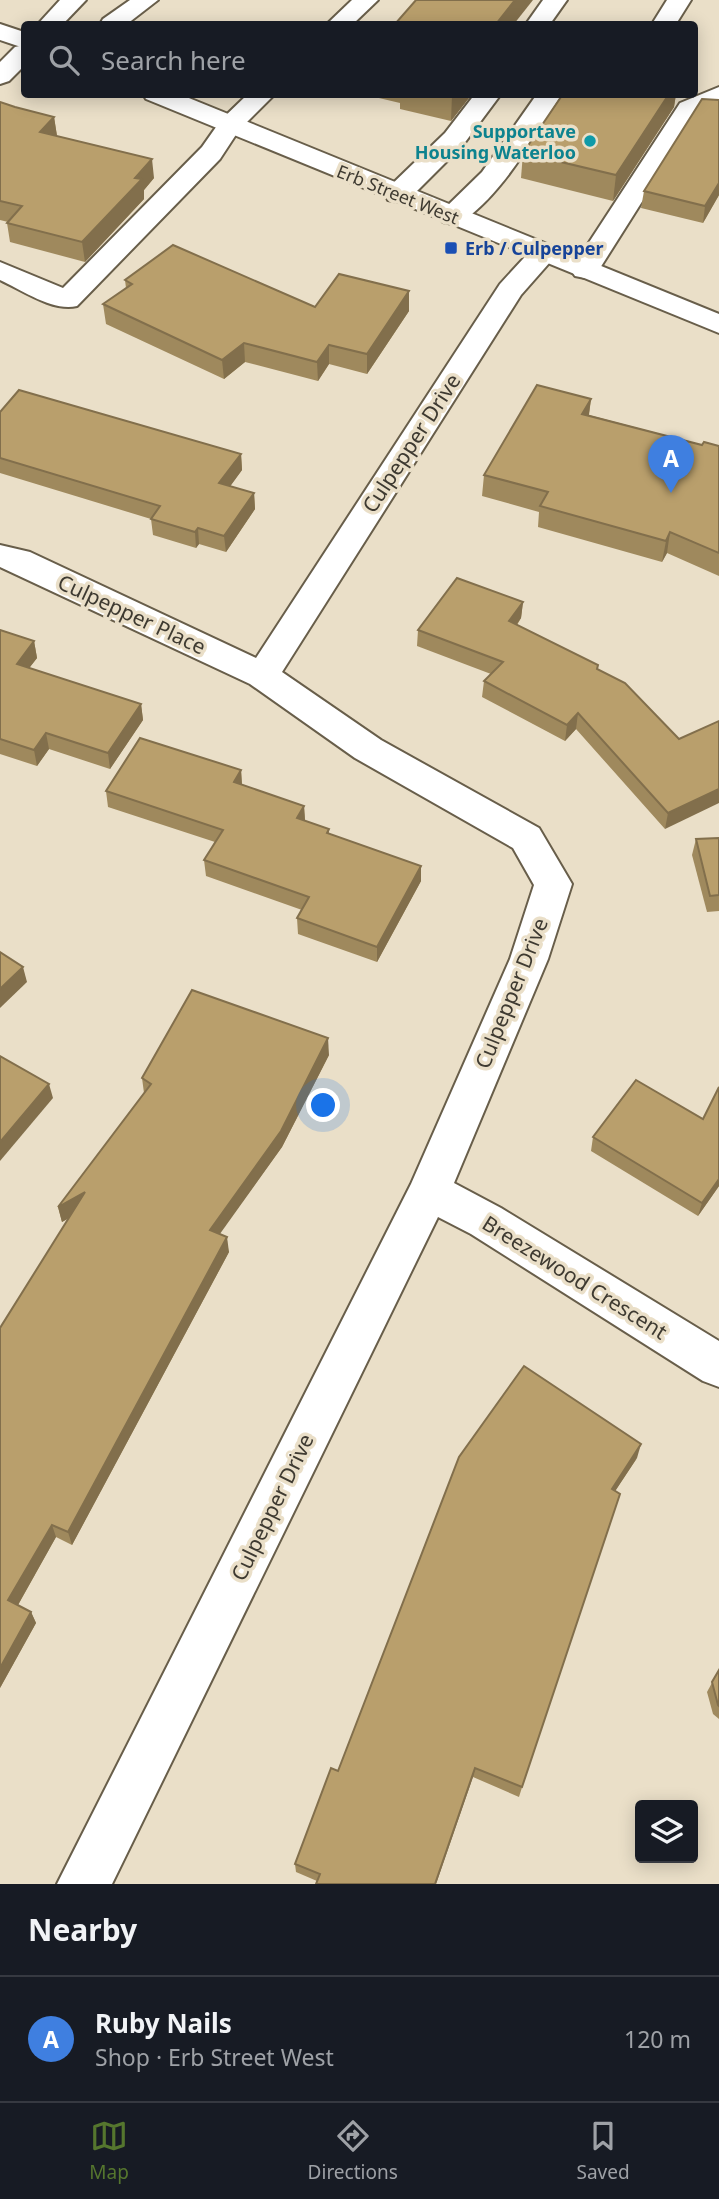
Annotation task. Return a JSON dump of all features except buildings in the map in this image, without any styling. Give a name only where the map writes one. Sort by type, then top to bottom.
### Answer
[{"type":"street","points":[[53,21],[74,0]]},
{"type":"street","points":[[116,21],[146,0]]},
{"type":"street","points":[[342,21],[366,0]]},
{"type":"street","points":[[540,21],[555,0]]},
{"type":"street","points":[[666,21],[679,0]]},
{"type":"street","points":[[0,31],[21,40]]},
{"type":"street","points":[[0,76],[21,55]]},
{"type":"street","points":[[585,271],[689,108],[719,95]]},
{"type":"street","name":"Erb Street West","points":[[165,98],[585,271],[717,318]]},
{"type":"street","points":[[0,270],[67,300],[211,153],[230,125],[259,98]]},
{"type":"street","points":[[398,194],[454,139],[486,98]]},
{"type":"street","points":[[453,216],[491,178],[547,98]]},
{"type":"street","name":"Culpepper Drive","points":[[84,1884],[429,1191],[529,959],[553,884],[526,838],[369,749],[262,676],[510,290],[544,253]]},
{"type":"street","name":"Culpepper Place","points":[[0,556],[18,559],[262,676]]},
{"type":"street","name":"Breezewood Crescent","points":[[429,1191],[486,1221],[719,1366]]},
{"type":"place","name":"Supportave Housing Waterloo","points":[[590,141]]},
{"type":"place","name":"Erb / Culpepper","points":[[451,248]]},
{"type":"place","name":"Ruby Nails","points":[[671,493]]}]
